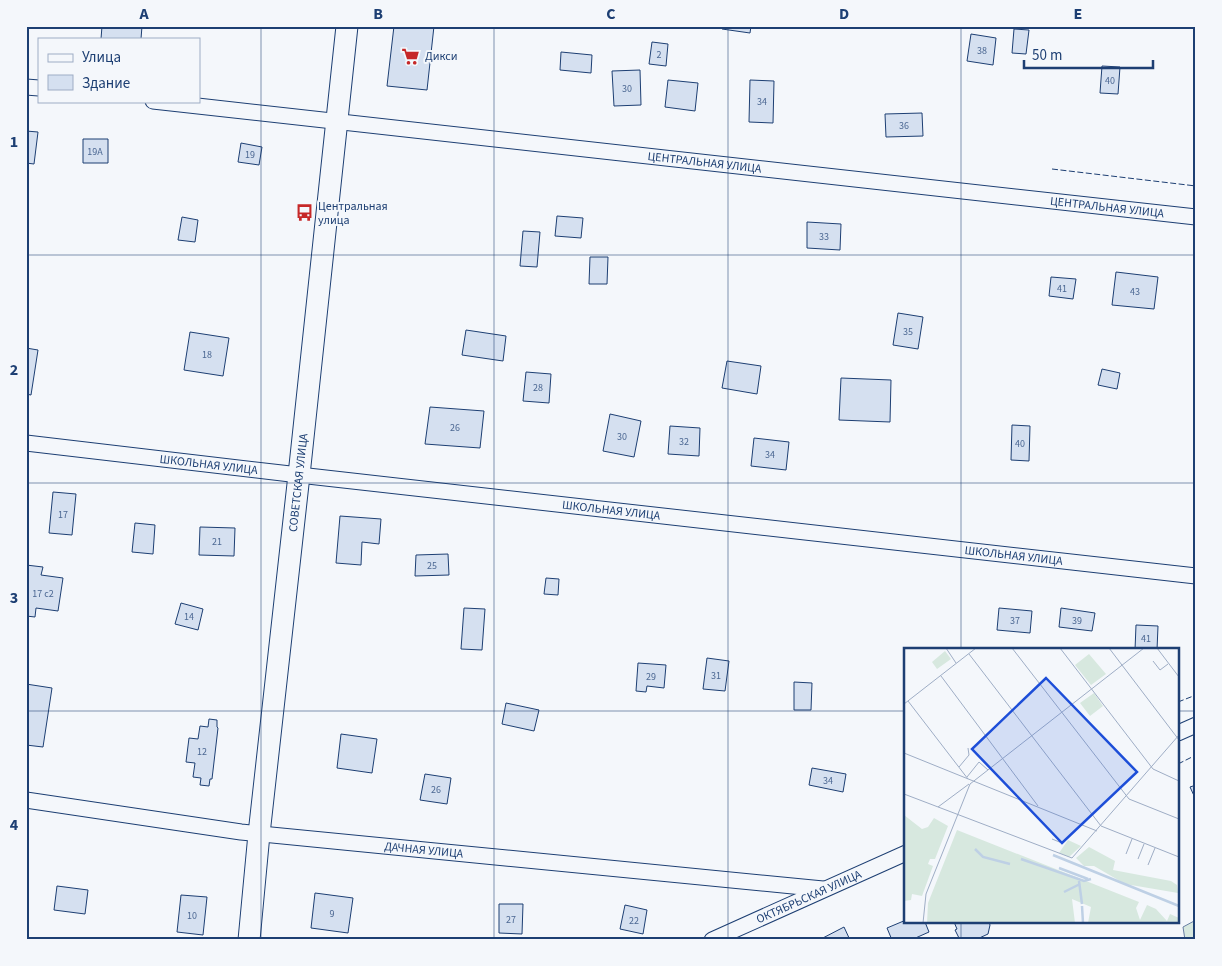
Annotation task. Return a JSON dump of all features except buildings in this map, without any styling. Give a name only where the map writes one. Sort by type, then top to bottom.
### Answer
[{"type":"main road","name":"СОВЕТСКАЯ УЛИЦА","points":[[249,940],[347,26]]},
{"type":"street","name":"ЦЕНТРАЛЬНАЯ УЛИЦА","points":[[162,102],[1196,217]]},
{"type":"street","name":"ШКОЛЬНАЯ УЛИЦА","points":[[26,444],[1196,576]]},
{"type":"street","points":[[1180,732],[1196,725]]},
{"type":"street","name":"ДАЧНАЯ УЛИЦА","points":[[26,800],[259,834],[823,889]]},
{"type":"street","name":"ОКТЯБРЬСКАЯ УЛИЦА","points":[[712,940],[904,854]]},
{"type":"shaded area","points":[[1196,920],[1196,940],[1185,940],[1183,927]]},
{"type":"fence","points":[[1052,169],[1196,186]]},
{"type":"fence","points":[[1180,701],[1196,695]]},
{"type":"fence","points":[[1180,763],[1196,755]]},
{"type":"place","name":"Дикси","points":[[411,56]]},
{"type":"place","name":"Центральная улица","points":[[304,213]]}]
